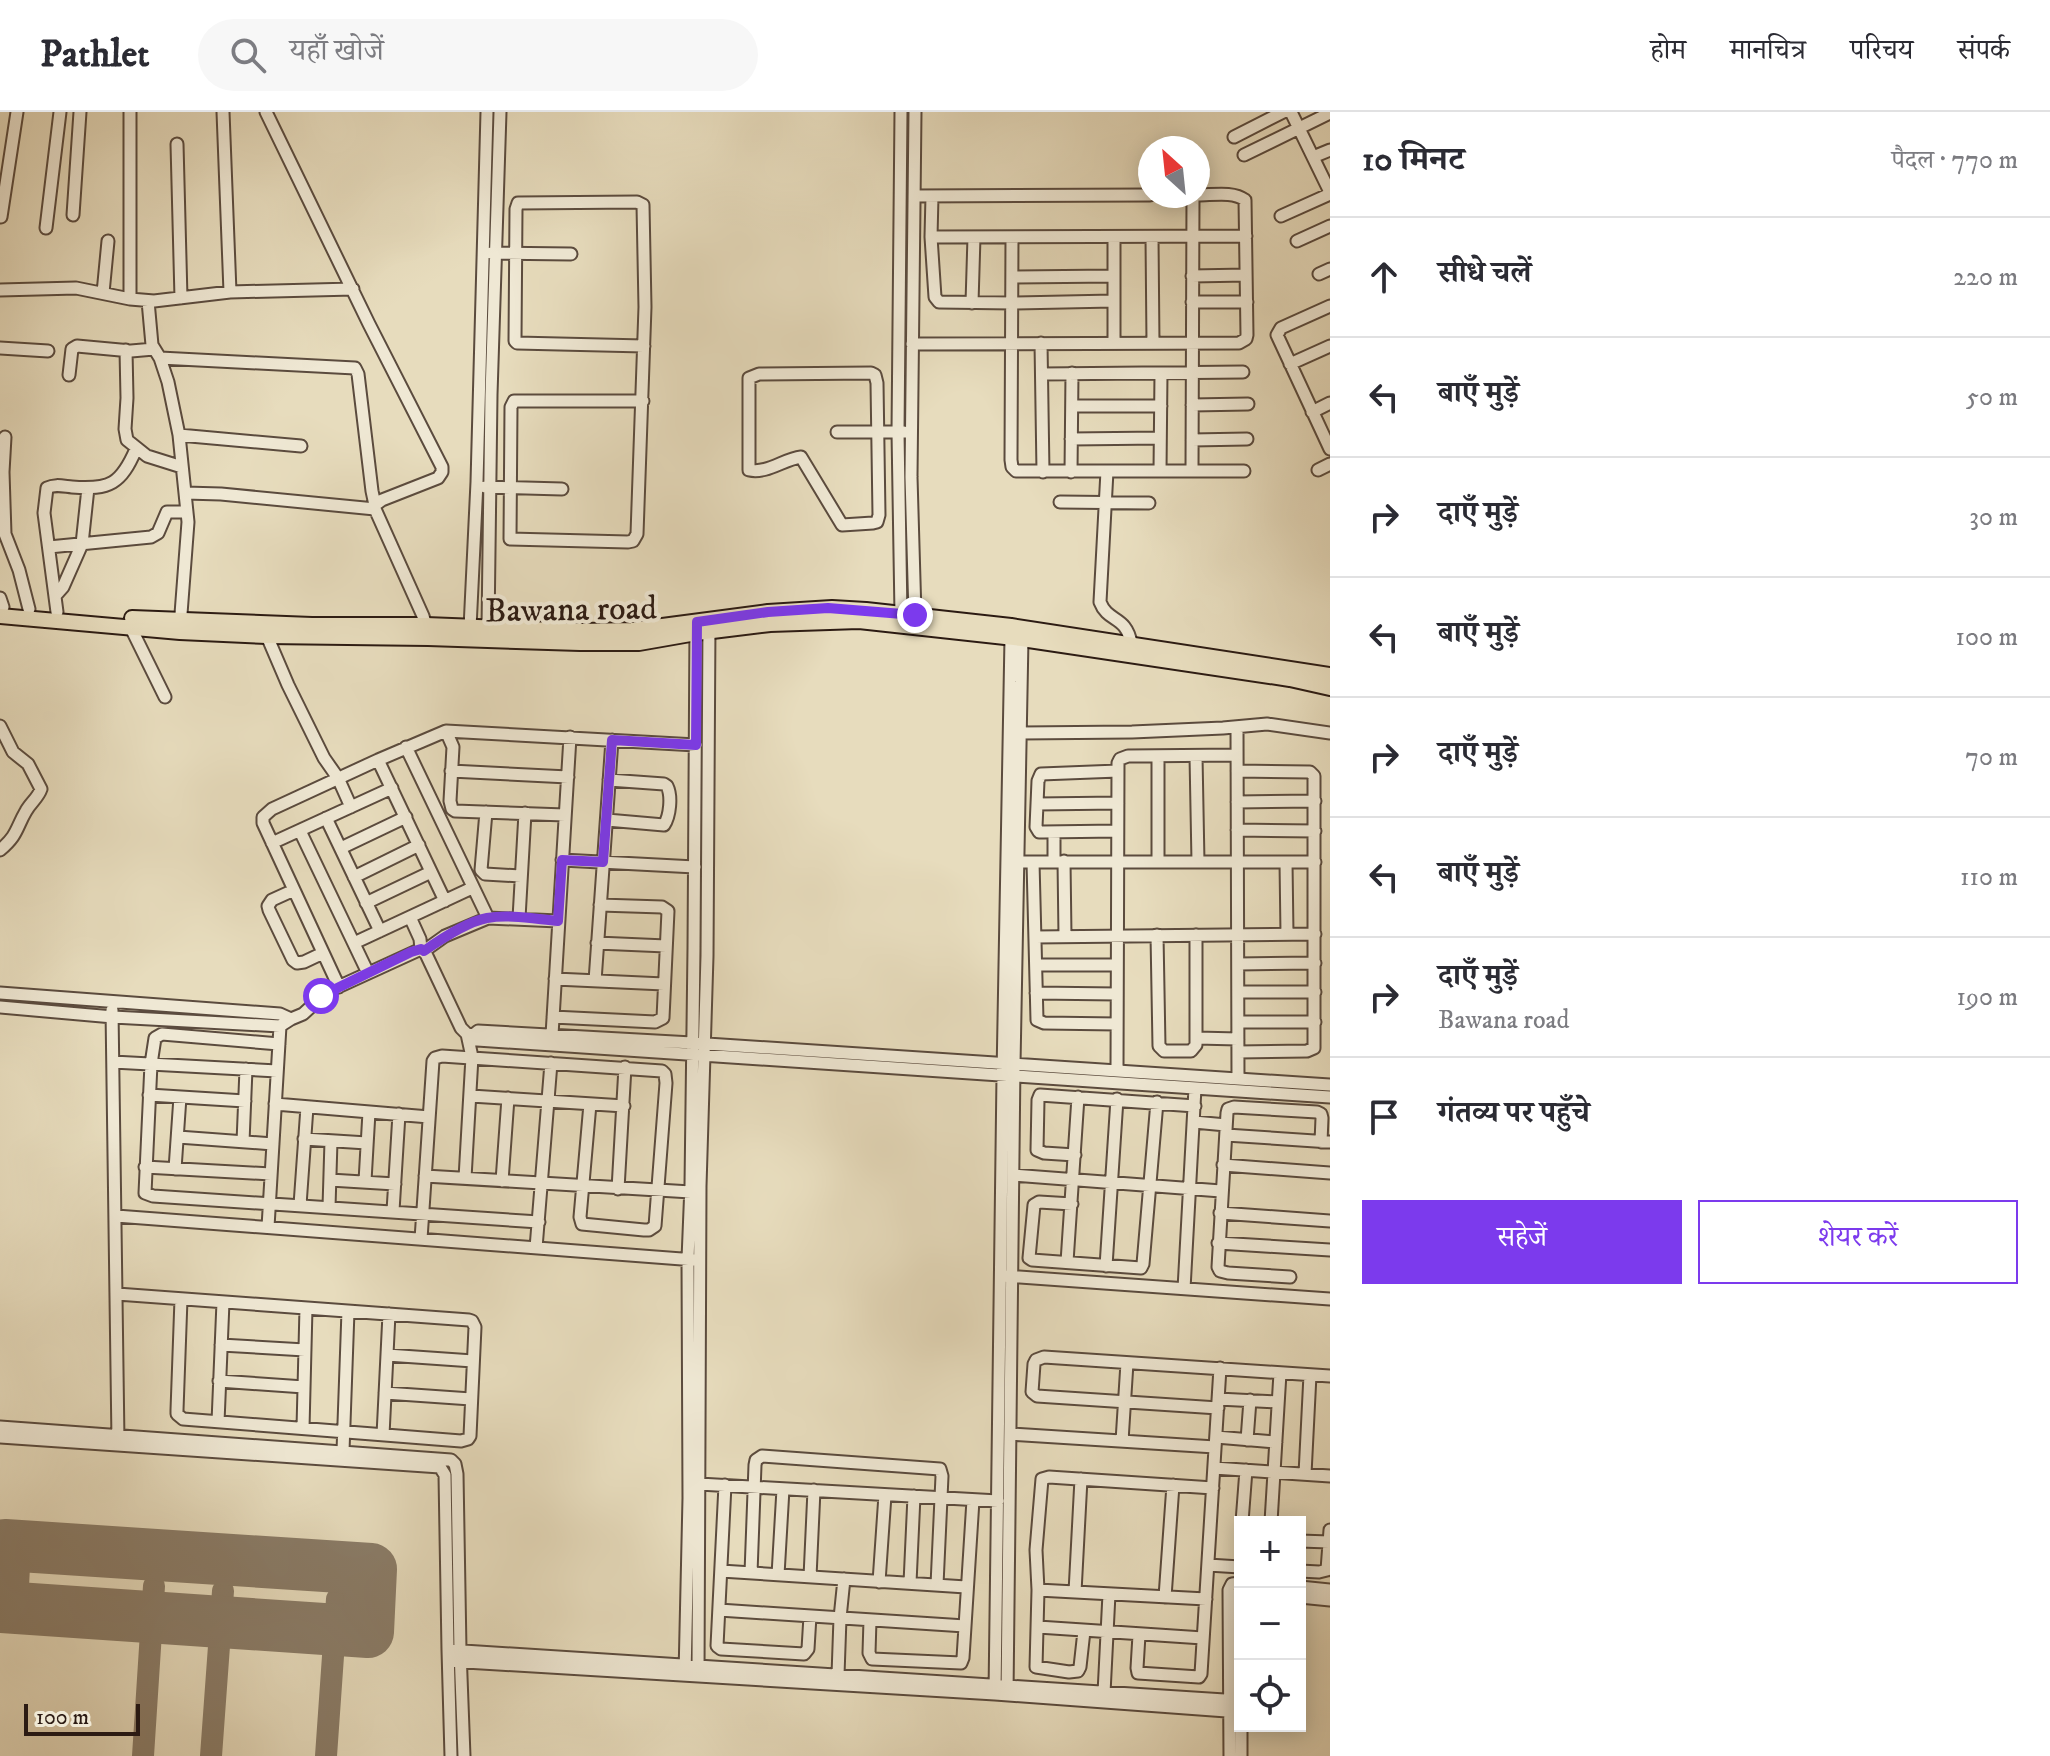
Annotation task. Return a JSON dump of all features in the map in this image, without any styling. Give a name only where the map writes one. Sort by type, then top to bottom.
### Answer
[{"type":"main road","name":"Bawana road","points":[[1,607],[131,628],[312,625],[580,643],[639,643],[768,612],[828,608],[1011,626],[1330,675]]},
{"type":"main road","name":"Bawana road","points":[[1,607],[267,636],[470,628],[632,630],[848,621],[1017,638],[1290,679],[1330,688]]},
{"type":"street","points":[[1,217],[17,112]]},
{"type":"street","points":[[46,228],[60,112]]},
{"type":"street","points":[[73,215],[80,112]]},
{"type":"street","points":[[130,112],[130,299]]},
{"type":"street","points":[[223,112],[230,292]]},
{"type":"street","points":[[185,493],[375,507],[382,500],[438,478],[442,472],[266,112]]},
{"type":"street","points":[[470,628],[487,112]]},
{"type":"street","points":[[488,628],[500,112]]},
{"type":"street","points":[[901,112],[898,432],[908,614]]},
{"type":"street","points":[[908,614],[915,112]]},
{"type":"street","points":[[1234,137],[1283,112]]},
{"type":"street","points":[[1281,216],[1330,193],[1291,112]]},
{"type":"street","points":[[1244,155],[1330,113]]},
{"type":"street","points":[[177,144],[181,298]]},
{"type":"street","points":[[1313,157],[1330,150]]},
{"type":"street","points":[[914,196],[1138,195]]},
{"type":"street","points":[[912,344],[1239,343],[1247,335],[1246,204],[1242,197],[1210,195]]},
{"type":"street","points":[[932,196],[931,237],[936,300],[972,303],[1113,301]]},
{"type":"street","points":[[643,401],[514,401],[511,407],[509,536],[513,541],[633,541],[637,534],[643,401],[644,346],[645,209],[641,203],[518,203],[514,337],[517,343],[644,346]]},
{"type":"street","points":[[1192,471],[1194,208]]},
{"type":"street","points":[[1297,241],[1330,226]]},
{"type":"street","points":[[931,237],[1246,236]]},
{"type":"street","points":[[972,303],[974,237]]},
{"type":"street","points":[[1012,237],[1012,467],[1016,471],[1043,472],[1244,471]]},
{"type":"street","points":[[1152,237],[1153,343]]},
{"type":"street","points":[[1114,238],[1114,343]]},
{"type":"street","points":[[103,293],[108,241]]},
{"type":"street","points":[[483,252],[571,254]]},
{"type":"street","points":[[1192,276],[1246,275]]},
{"type":"street","points":[[1012,277],[1113,276]]},
{"type":"street","points":[[0,290],[76,288],[148,301],[230,292],[353,289]]},
{"type":"street","points":[[148,301],[151,340],[169,388],[179,435],[185,493],[188,528],[180,626]]},
{"type":"street","points":[[1192,302],[1247,302]]},
{"type":"street","points":[[1328,441],[1278,339],[1278,330],[1330,306]]},
{"type":"street","points":[[1041,343],[1043,472]]},
{"type":"street","points":[[1290,364],[1330,346]]},
{"type":"street","points":[[69,375],[74,347],[355,368],[375,507],[427,632]]},
{"type":"street","points":[[0,348],[48,351]]},
{"type":"street","points":[[126,350],[127,440],[147,456],[182,467]]},
{"type":"street","points":[[1042,374],[1243,372]]},
{"type":"street","points":[[871,373],[875,375],[877,383],[877,432],[878,519],[873,523],[842,525],[801,457],[754,472],[749,470],[749,378],[759,374],[871,373]]},
{"type":"street","points":[[1071,472],[1072,373]]},
{"type":"street","points":[[1160,471],[1161,373]]},
{"type":"street","points":[[1312,412],[1330,403]]},
{"type":"street","points":[[1192,405],[1248,404]]},
{"type":"street","points":[[1072,406],[1161,406]]},
{"type":"street","points":[[837,432],[911,432]]},
{"type":"street","points":[[179,435],[301,446]]},
{"type":"street","points":[[5,437],[2,535],[19,570],[29,609]]},
{"type":"street","points":[[1071,439],[1160,438]]},
{"type":"street","points":[[1192,440],[1247,439]]},
{"type":"street","points":[[57,612],[44,513],[47,488],[56,485],[88,488],[114,482],[129,467],[136,449]]},
{"type":"street","points":[[1107,471],[1100,602],[1105,611],[1128,629],[1131,643]]},
{"type":"street","points":[[477,487],[562,489]]},
{"type":"street","points":[[55,596],[63,587],[82,544],[88,488]]},
{"type":"street","points":[[1060,502],[1149,503]]},
{"type":"street","points":[[49,547],[155,536],[167,512],[186,512]]},
{"type":"street","points":[[691,1670],[699,1484],[691,1192],[699,1049],[696,745],[703,626]]},
{"type":"street","points":[[691,1670],[689,1498],[699,1049],[703,626]]},
{"type":"street","points":[[131,628],[165,697]]},
{"type":"street","points":[[267,636],[298,706],[351,807]]},
{"type":"street","points":[[1001,1690],[1010,1434],[1006,1276],[1013,1175],[1009,1069],[1021,733],[1017,638]]},
{"type":"street","points":[[1001,1690],[998,1501],[1006,1276],[1017,638]]},
{"type":"street","points":[[1021,733],[1132,732],[1276,724],[1330,733]]},
{"type":"street","points":[[0,726],[13,752],[28,764],[41,789],[16,833],[0,850]]},
{"type":"street","points":[[1237,727],[1238,1079]]},
{"type":"street","points":[[339,987],[262,820],[268,811],[446,731],[696,745]]},
{"type":"street","points":[[446,731],[453,747],[452,809],[565,815]]},
{"type":"street","points":[[552,1035],[570,737]]},
{"type":"street","points":[[595,981],[612,740]]},
{"type":"street","points":[[406,747],[488,918]]},
{"type":"street","points":[[1117,1071],[1118,763],[1123,757],[1237,755]]},
{"type":"street","points":[[1158,756],[1158,862]]},
{"type":"street","points":[[1196,756],[1198,862]]},
{"type":"street","points":[[378,760],[445,901]]},
{"type":"street","points":[[451,771],[568,777]]},
{"type":"street","points":[[1117,831],[1037,830],[1037,804],[1039,777],[1044,772],[1118,771]]},
{"type":"street","points":[[1237,771],[1310,772],[1314,776],[1315,801],[1315,1044],[1312,1050],[1238,1052]]},
{"type":"street","points":[[607,820],[664,825],[670,793],[664,784],[609,780]]},
{"type":"street","points":[[272,843],[392,788]]},
{"type":"street","points":[[1237,802],[1315,801]]},
{"type":"street","points":[[1037,804],[1118,803]]},
{"type":"street","points":[[486,812],[481,870],[485,874],[521,876]]},
{"type":"street","points":[[519,918],[525,813]]},
{"type":"street","points":[[341,848],[406,817]]},
{"type":"street","points":[[326,818],[380,931]]},
{"type":"street","points":[[1237,830],[1315,831]]},
{"type":"street","points":[[300,831],[368,973]]},
{"type":"street","points":[[1054,832],[1065,936]]},
{"type":"street","points":[[354,877],[419,845]]},
{"type":"street","points":[[562,860],[695,867]]},
{"type":"street","points":[[1018,862],[1315,862]]},
{"type":"street","points":[[1033,862],[1036,1016],[1040,1022],[1117,1024]]},
{"type":"street","points":[[1286,862],[1287,934]]},
{"type":"street","points":[[366,903],[431,872]]},
{"type":"street","points":[[354,943],[472,888]]},
{"type":"street","points":[[294,890],[272,900],[268,906],[287,948],[297,963],[323,953]]},
{"type":"street","points":[[553,1017],[655,1022],[663,1018],[666,908],[600,905]]},
{"type":"street","points":[[410,917],[422,950],[455,1018],[463,1032],[477,1040],[699,1049],[1009,1069],[1195,1088],[1330,1097]]},
{"type":"street","points":[[0,1007],[280,1026],[303,1014],[321,996],[488,918],[558,921]]},
{"type":"street","points":[[1035,937],[1315,934]]},
{"type":"street","points":[[1157,935],[1160,1049],[1191,1051],[1197,1038],[1196,935]]},
{"type":"street","points":[[597,943],[666,946]]},
{"type":"street","points":[[1238,964],[1315,963]]},
{"type":"street","points":[[1036,965],[1117,965]]},
{"type":"street","points":[[555,979],[664,984]]},
{"type":"street","points":[[1238,992],[1315,992]]},
{"type":"street","points":[[0,993],[280,1014],[291,1019]]},
{"type":"street","points":[[1036,993],[1117,994]]},
{"type":"street","points":[[112,1002],[118,1440]]},
{"type":"street","points":[[1238,1022],[1315,1022]]},
{"type":"street","points":[[268,1227],[280,1026]]},
{"type":"street","points":[[470,1034],[478,1031],[552,1035],[699,1049]]},
{"type":"street","points":[[465,1178],[471,1096],[470,1034]]},
{"type":"street","points":[[279,1044],[157,1035],[153,1042],[149,1095],[144,1189],[148,1195],[539,1222]]},
{"type":"street","points":[[1197,1038],[1238,1039]]},
{"type":"street","points":[[421,1239],[435,1058],[442,1056],[662,1071],[666,1078],[655,1226],[644,1230],[582,1224],[580,1217],[590,1104]]},
{"type":"street","points":[[113,1062],[277,1071]]},
{"type":"street","points":[[536,1248],[551,1063]]},
{"type":"street","points":[[618,1189],[625,1067]]},
{"type":"street","points":[[243,1142],[246,1069]]},
{"type":"street","points":[[1009,1069],[1117,1071],[1330,1085]]},
{"type":"street","points":[[1184,1289],[1195,1088]]},
{"type":"street","points":[[149,1095],[245,1101]]},
{"type":"street","points":[[1075,1155],[1037,1150],[1040,1095],[1195,1106]]},
{"type":"street","points":[[471,1096],[624,1106]]},
{"type":"street","points":[[175,1169],[180,1097]]},
{"type":"street","points":[[1067,1262],[1078,1097]]},
{"type":"street","points":[[502,1181],[508,1098]]},
{"type":"street","points":[[1106,1266],[1117,1099]]},
{"type":"street","points":[[1072,1204],[1039,1202],[1034,1205],[1029,1258],[1141,1268],[1157,1102]]},
{"type":"street","points":[[275,1104],[429,1117]]},
{"type":"street","points":[[300,1205],[307,1107]]},
{"type":"street","points":[[1194,1122],[1226,1130],[1326,1142],[1321,1114],[1228,1109],[1226,1130],[1223,1165],[1221,1191],[1217,1263],[1220,1271],[1228,1273],[1290,1277]]},
{"type":"street","points":[[365,1181],[369,1112]]},
{"type":"street","points":[[393,1211],[399,1114]]},
{"type":"street","points":[[178,1137],[273,1144]]},
{"type":"street","points":[[304,1139],[367,1143]]},
{"type":"street","points":[[329,1207],[331,1141]]},
{"type":"street","points":[[1223,1165],[1330,1173]]},
{"type":"street","points":[[145,1167],[271,1174]]},
{"type":"street","points":[[1013,1175],[1221,1191]]},
{"type":"street","points":[[425,1176],[691,1192]]},
{"type":"street","points":[[330,1180],[395,1184]]},
{"type":"street","points":[[1220,1213],[1330,1221]]},
{"type":"street","points":[[116,1216],[694,1259]]},
{"type":"street","points":[[1218,1243],[1330,1250]]},
{"type":"street","points":[[1006,1276],[1330,1299],[1330,1292]]},
{"type":"street","points":[[117,1294],[472,1321],[475,1327],[470,1436],[465,1441],[183,1419],[177,1414],[181,1299]]},
{"type":"street","points":[[218,1422],[223,1302]]},
{"type":"street","points":[[303,1428],[306,1308]]},
{"type":"street","points":[[343,1451],[348,1311]]},
{"type":"street","points":[[383,1435],[389,1314]]},
{"type":"street","points":[[221,1345],[305,1350]]},
{"type":"street","points":[[387,1355],[473,1361]]},
{"type":"street","points":[[1278,1402],[1125,1402],[1037,1396],[1033,1395],[1032,1388],[1034,1364],[1039,1357],[1330,1376]]},
{"type":"street","points":[[1122,1441],[1127,1363]]},
{"type":"street","points":[[1139,1635],[1138,1673],[1196,1679],[1201,1674],[1220,1368]]},
{"type":"street","points":[[1271,1516],[1280,1373]]},
{"type":"street","points":[[1305,1474],[1310,1375]]},
{"type":"street","points":[[219,1381],[304,1387]]},
{"type":"street","points":[[385,1393],[471,1399]]},
{"type":"street","points":[[1247,1440],[1250,1400]]},
{"type":"street","points":[[0,1427],[440,1467],[445,1475],[454,1656],[464,1756]]},
{"type":"street","points":[[1010,1434],[1122,1441],[1276,1442]]},
{"type":"street","points":[[0,1437],[343,1451],[451,1460],[455,1464],[451,1756]]},
{"type":"street","points":[[751,1573],[756,1460],[762,1456],[938,1469],[942,1472],[937,1585]]},
{"type":"street","points":[[1214,1468],[1330,1476]]},
{"type":"street","points":[[1242,1516],[1246,1470]]},
{"type":"street","points":[[1084,1631],[1078,1671],[1036,1667],[1038,1590],[1035,1557],[1041,1482],[1045,1477],[1213,1488]]},
{"type":"street","points":[[1075,1592],[1081,1479]]},
{"type":"street","points":[[699,1484],[998,1501]]},
{"type":"street","points":[[725,1485],[717,1646],[721,1649],[804,1654],[808,1649],[810,1616]]},
{"type":"street","points":[[1165,1597],[1173,1485]]},
{"type":"street","points":[[778,1575],[783,1489]]},
{"type":"street","points":[[810,1577],[814,1490]]},
{"type":"street","points":[[879,1582],[885,1495]]},
{"type":"street","points":[[910,1583],[914,1496]]},
{"type":"street","points":[[870,1620],[869,1653],[872,1659],[961,1663],[973,1500]]},
{"type":"street","points":[[1306,1571],[1327,1570],[1330,1530]]},
{"type":"street","points":[[1306,1541],[1329,1542]]},
{"type":"street","points":[[1208,1565],[1234,1567]]},
{"type":"street","points":[[721,1571],[966,1587]]},
{"type":"street","points":[[838,1675],[844,1579]]},
{"type":"street","points":[[1230,1756],[1234,1706],[1229,1590],[1234,1584]]},
{"type":"street","points":[[1306,1588],[1330,1590]]},
{"type":"street","points":[[1038,1590],[1206,1599]]},
{"type":"street","points":[[1104,1693],[1109,1594]]},
{"type":"street","points":[[1306,1598],[1330,1600]]},
{"type":"street","points":[[719,1610],[965,1626]]},
{"type":"street","points":[[1038,1627],[1203,1638]]},
{"type":"street","points":[[454,1656],[1234,1706]]},
{"type":"street","points":[[691,1670],[838,1675],[1001,1690],[1104,1693],[1234,1706]]},
{"type":"street","points":[[1241,1732],[1241,1756]]},
{"type":"taxiway","points":[[143,1756],[154,1586]]},
{"type":"taxiway","points":[[211,1756],[223,1591]]},
{"type":"taxiway","points":[[326,1756],[337,1599]]},
{"type":"runway","points":[[5,1545],[371,1569],[368,1632],[2,1607],[5,1545]]},
{"type":"route","points":[[321,996],[411,952],[424,951],[445,936],[482,919],[558,921],[562,860],[603,862],[612,740],[696,745],[697,622],[828,608],[915,615]]}]
